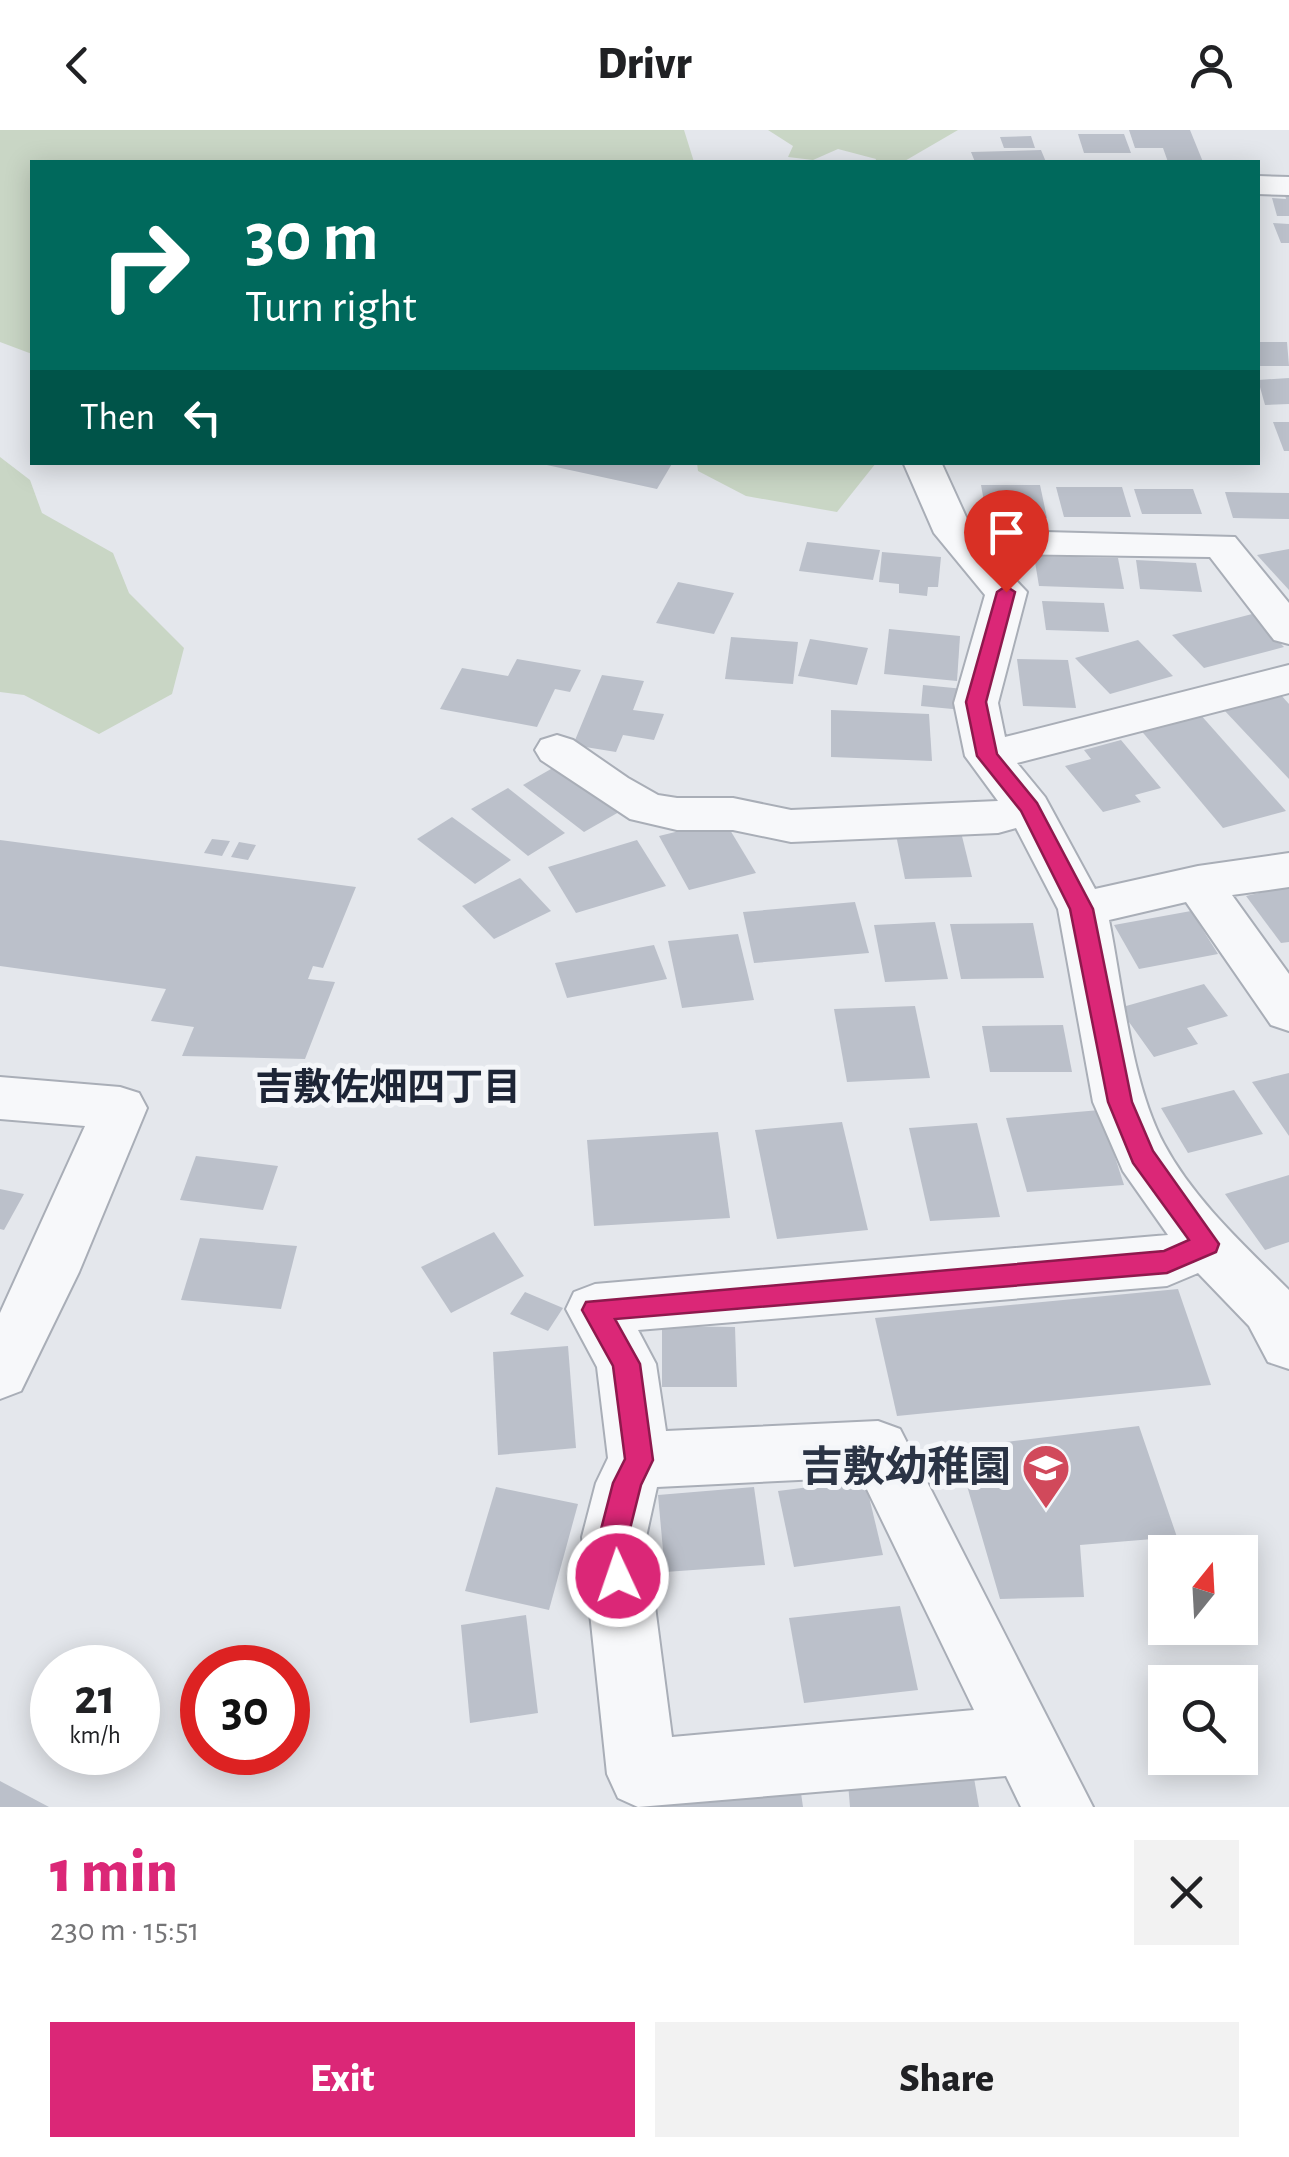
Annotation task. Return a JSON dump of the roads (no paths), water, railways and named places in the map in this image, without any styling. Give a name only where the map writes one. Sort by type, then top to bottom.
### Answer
[{"type":"street","points":[[1260,185],[1289,186]]},
{"type":"street","points":[[923,465],[960,542],[978,569],[1006,592],[976,702],[987,756],[1029,808],[1057,853],[1082,909],[1120,1102],[1142,1156],[1206,1244],[1282,1319]]},
{"type":"street","points":[[960,542],[1221,545],[1289,631]]},
{"type":"street","points":[[987,756],[1289,678]]},
{"type":"street","points":[[557,750],[629,798],[677,814],[733,814],[808,826],[998,817],[1029,808]]},
{"type":"street","points":[[1082,909],[1198,882],[1289,870]]},
{"type":"street","points":[[1198,882],[1289,1012]]},
{"type":"street","points":[[0,1098],[120,1108],[50,1272],[0,1373]]},
{"type":"street","points":[[1022,1740],[642,1774],[614,1537],[627,1483],[639,1460],[626,1364],[595,1310],[1167,1262],[1206,1244]]},
{"type":"street","points":[[639,1460],[878,1450],[1058,1807]]},
{"type":"place","name":"吉敷幼稚園","points":[[1046,1510]]},
{"type":"district","name":"吉敷佐畑四丁目","points":[[388,1089]]}]
